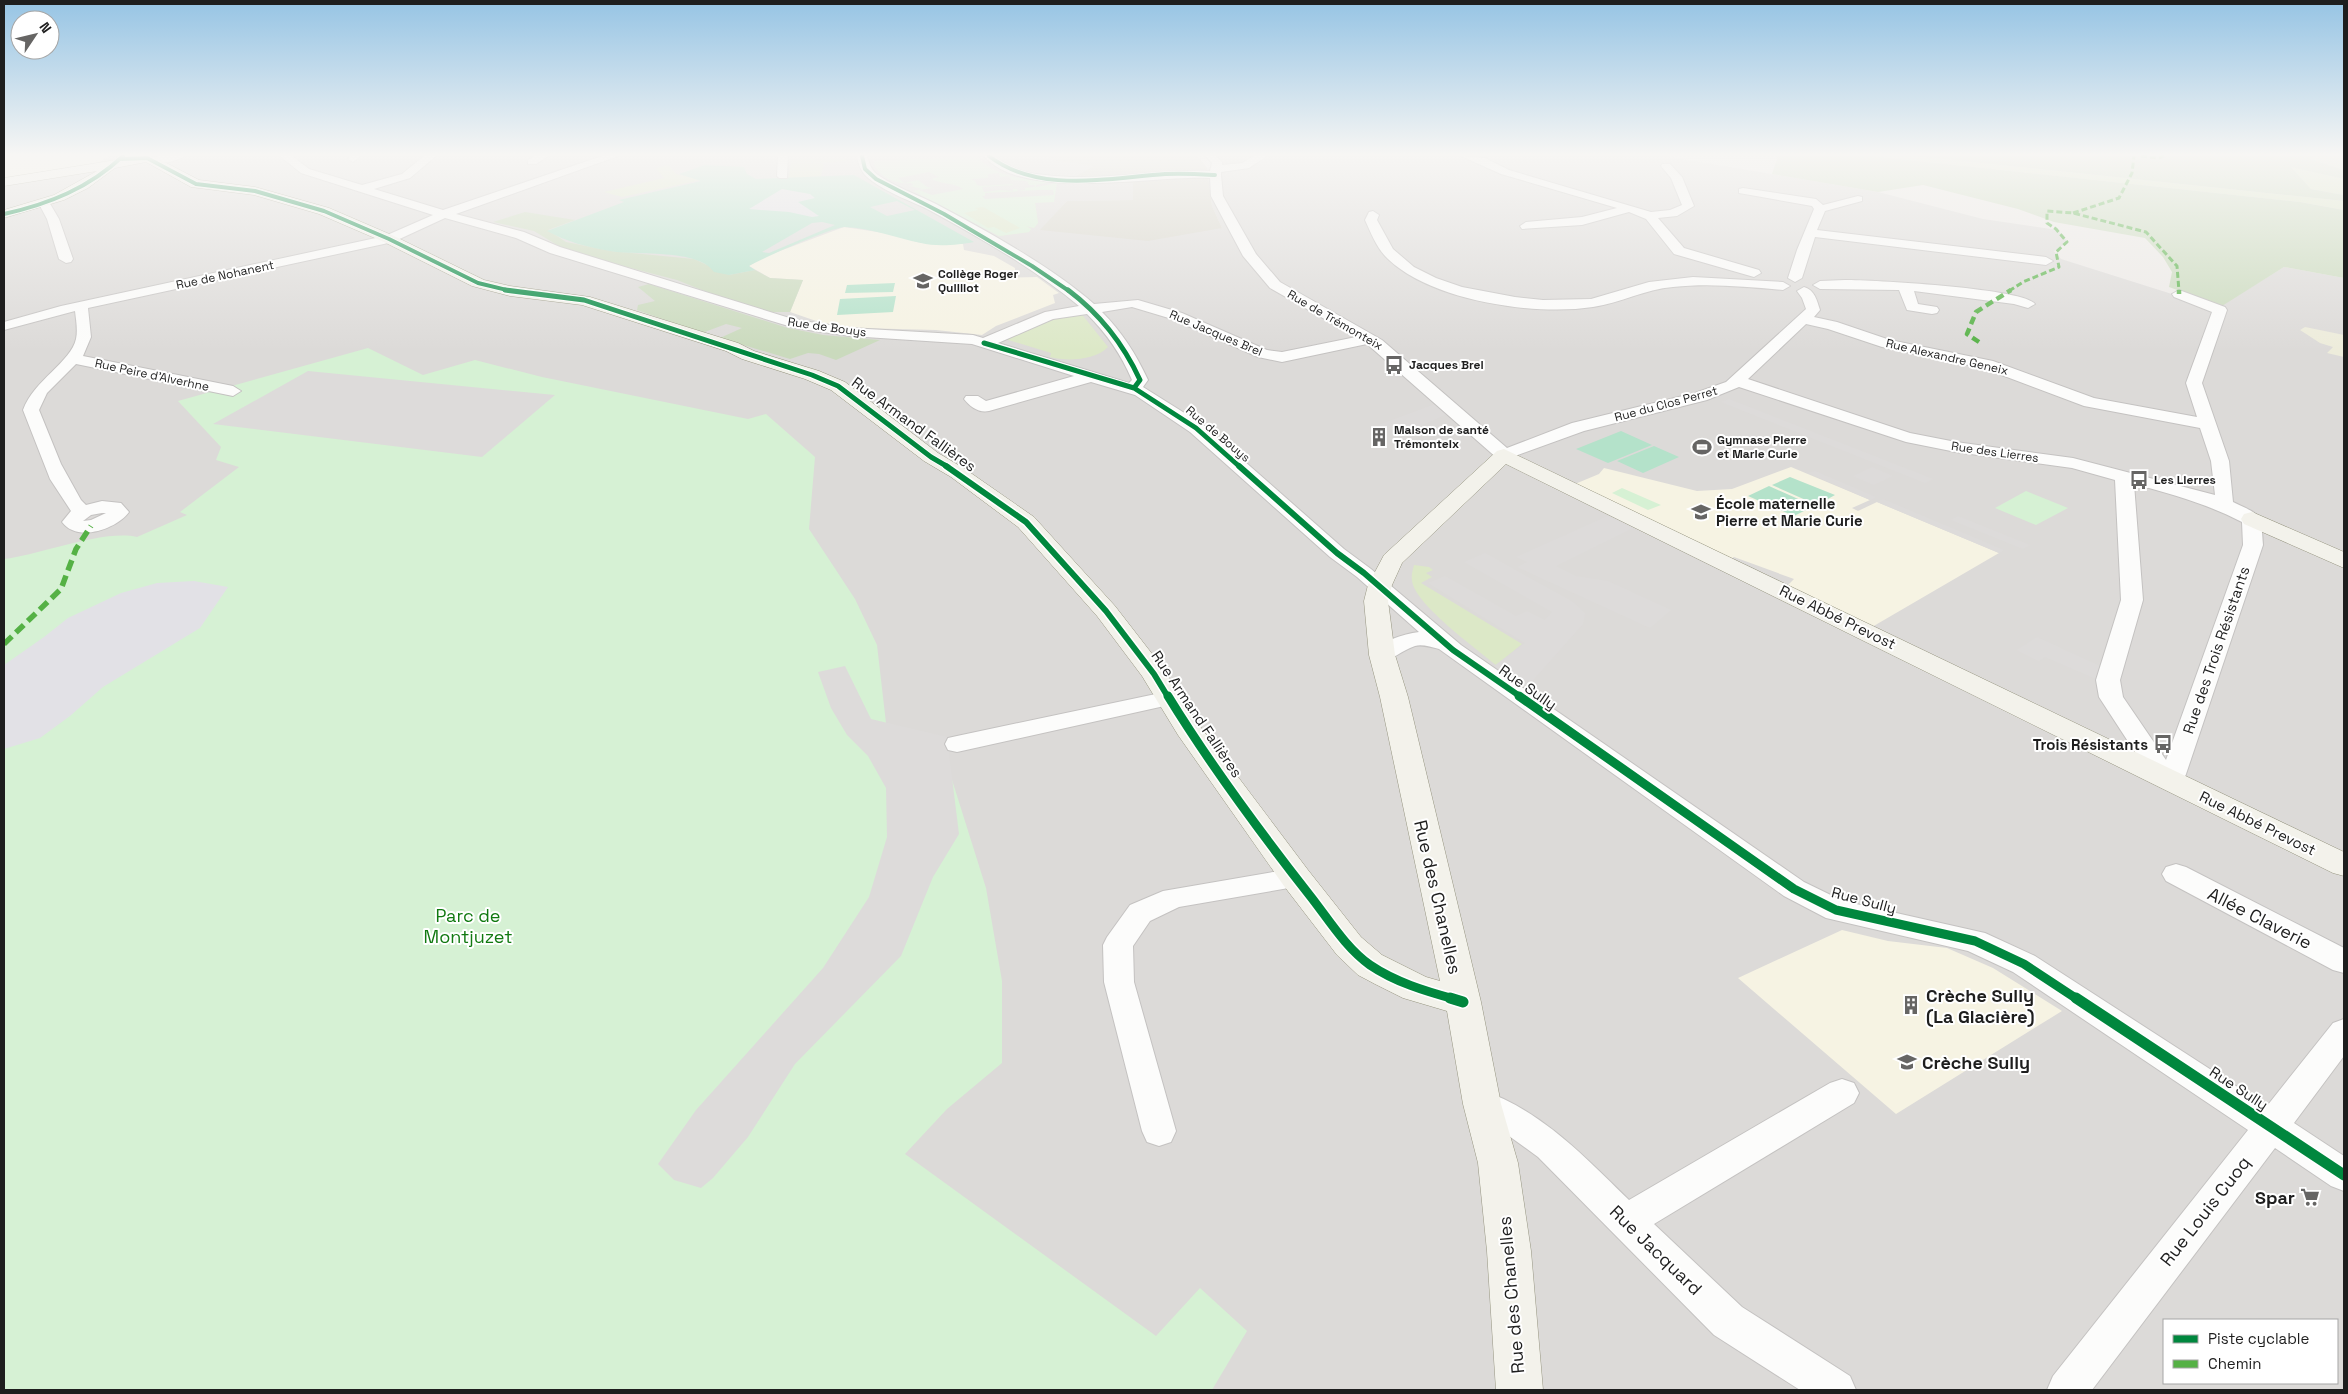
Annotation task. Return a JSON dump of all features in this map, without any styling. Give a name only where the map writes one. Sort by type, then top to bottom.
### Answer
[{"type":"street","points":[[54,221],[66,259]]},
{"type":"street","name":"Rue Armand Fallières","points":[[348,221],[390,239],[478,284],[510,291],[584,300],[732,347],[748,355],[812,375],[838,386],[931,457],[958,473],[1026,522],[1106,611],[1170,698],[1188,729],[1348,946],[1370,965],[1416,988],[1463,1002]]},
{"type":"street","name":"Rue de Nohanent","points":[[4,326],[81,306],[390,239],[429,221]]},
{"type":"street","name":"Rue de Bouys","points":[[467,221],[795,324],[850,332],[941,337],[984,343],[1134,388],[1196,428],[1336,553],[1380,585]]},
{"type":"street","points":[[956,221],[1068,288],[1092,309],[1135,366],[1140,380],[1134,388]]},
{"type":"street","name":"Rue de Trémonteix","points":[[1230,221],[1250,256],[1275,285],[1386,350],[1504,455]]},
{"type":"street","points":[[1371,221],[1382,244],[1392,257],[1405,267],[1438,283],[1511,301],[1552,305],[1594,302],[1648,286],[1681,282],[1782,283],[1795,278],[1808,279],[1820,285],[1905,286],[1963,292],[2028,304]]},
{"type":"street","points":[[1526,226],[1581,221]]},
{"type":"street","points":[[1654,221],[1679,251],[1804,291],[1819,289],[1820,285]]},
{"type":"street","points":[[1795,278],[1815,221]]},
{"type":"street","points":[[1810,233],[2046,261]]},
{"type":"street","points":[[1905,286],[1912,307],[1932,310]]},
{"type":"street","points":[[1804,291],[1812,302],[1812,310],[1804,319]]},
{"type":"street","points":[[2179,294],[2219,308],[2194,383],[2206,424],[2220,461],[2225,500],[2222,504]]},
{"type":"street","name":"Rue Jacques Brel","points":[[984,343],[1050,315],[1133,303],[1156,309],[1263,354],[1282,357],[1369,339]]},
{"type":"street","points":[[81,306],[83,342],[72,358],[39,392],[30,410],[40,437],[72,503],[82,513]]},
{"type":"street","name":"Rue du Clos Perret","points":[[1504,455],[1578,427],[1701,397],[1732,385],[1804,319]]},
{"type":"street","name":"Rue Alexandre Geneix","points":[[1804,319],[1832,325],[1887,344],[1987,364],[2090,402],[2206,424]]},
{"type":"street","name":"Rue Peire d'Alverhne","points":[[72,358],[233,391]]},
{"type":"street","points":[[972,399],[983,407],[1093,376]]},
{"type":"street","name":"Rue des Lierres","points":[[1738,381],[1906,437],[1956,447],[2052,459],[2124,476],[2222,504],[2252,519]]},
{"type":"street","name":"Rue des Chanelles","points":[[1504,455],[1392,560],[1380,585],[1376,601],[1382,655],[1394,697],[1463,1002],[1482,1104],[1498,1163],[1509,1251],[1519,1390]]},
{"type":"street","name":"Rue Abbé Prevost","points":[[1504,455],[2344,865]]},
{"type":"street","name":"Rue Abbé Prevost","points":[[2124,476],[2132,600],[2108,680],[2111,696],[2157,766],[2171,780]]},
{"type":"street","points":[[2252,519],[2344,561]]},
{"type":"street","name":"Rue des Trois Résistants","points":[[2171,780],[2253,545],[2252,519]]},
{"type":"street","name":"Rue Sully","points":[[1380,585],[1447,645],[1794,888],[1836,910],[1975,941],[2024,964],[2271,1125],[2344,1175]]},
{"type":"street","points":[[1382,655],[1406,640],[1425,637],[1447,645]]},
{"type":"street","name":"Rue Armand Fallières","points":[[957,744],[1170,698]]},
{"type":"street","name":"Allée Claverie","points":[[2176,874],[2344,962]]},
{"type":"street","points":[[1159,1131],[1119,982],[1118,945],[1140,913],[1173,898],[1296,878]]},
{"type":"street","name":"Rue Louis Cuoq","points":[[2067,1390],[2344,1032]]},
{"type":"street","points":[[1626,1221],[1842,1093]]},
{"type":"street","name":"Rue Jacquard","points":[[1482,1104],[1521,1126],[1550,1146],[1728,1320],[1836,1390]]},
{"type":"shaded area","points":[[4,221],[1049,221],[1041,230],[1222,228],[1219,221],[1997,221],[2058,230],[2068,242],[2054,251],[2061,259],[2213,307],[2222,305],[2284,267],[2344,278],[2344,1390],[4,1390]]},
{"type":"shaded area","points":[[1048,221],[1219,221],[1222,228],[1148,241],[1040,230]]},
{"type":"shaded area","points":[[822,222],[835,225],[769,253],[762,252],[812,223]]},
{"type":"shaded area","name":"Collège Roger Quilliot","points":[[844,227],[884,233],[921,243],[963,244],[964,250],[994,256],[1015,268],[1015,270],[1003,272],[1003,278],[1037,277],[1059,293],[1053,295],[1055,303],[996,326],[982,335],[936,330],[858,328],[822,323],[790,312],[803,280],[770,278],[749,266],[764,257]]},
{"type":"shaded area","points":[[308,371],[555,395],[482,457],[213,424]]},
{"type":"shaded area","points":[[1729,399],[1933,479],[1925,483],[1721,402]]},
{"type":"shaded area","points":[[1435,404],[1447,414],[1405,433],[1378,425]]},
{"type":"shaded area","points":[[1791,467],[1870,500],[1852,508],[1858,511],[1877,502],[1999,553],[1872,627],[1787,586],[1794,579],[1734,557],[1731,559],[1575,484],[1599,474],[1604,468],[1697,491],[1732,489]]},
{"type":"shaded area","points":[[1872,467],[1893,476],[1874,485],[1853,476]]},
{"type":"shaded area","points":[[1815,471],[1876,497],[1870,500],[1808,473]]},
{"type":"shaded area","points":[[1883,499],[2004,550],[1999,553],[1877,502]]},
{"type":"shaded area","points":[[1610,515],[1635,527],[1556,566],[1576,576],[1608,581],[1671,610],[1650,628],[1517,567],[1527,562],[1516,557]]},
{"type":"shaded area","points":[[1958,516],[2030,545],[2023,549],[1951,520]]},
{"type":"shaded area","points":[[1485,553],[1573,602],[1585,613],[1583,624],[1527,687],[1494,666],[1525,643],[1428,583],[1445,576],[1516,616],[1527,611],[1545,620],[1552,612],[1464,562]]},
{"type":"shaded area","points":[[194,581],[228,587],[200,628],[103,687],[70,716],[40,738],[4,749],[4,665],[68,618],[121,593],[157,583]]},
{"type":"shaded area","points":[[2037,637],[2100,666],[2096,679],[2045,657],[2039,661],[2017,650]]},
{"type":"shaded area","points":[[845,666],[871,719],[947,737],[959,834],[933,877],[901,956],[795,1064],[748,1137],[713,1178],[701,1188],[674,1180],[658,1164],[696,1110],[823,968],[869,897],[887,837],[886,788],[868,756],[847,735],[831,708],[818,672]]},
{"type":"shaded area","name":"Crèche Sully","points":[[1842,930],[1888,941],[1947,948],[1993,968],[2062,1011],[1896,1114],[1738,978]]},
{"type":"green space","points":[[572,221],[548,230],[566,242],[611,251],[694,259],[729,275],[755,270],[770,278],[803,280],[790,312],[766,312],[744,307],[677,280],[592,258],[557,245],[534,231],[493,222]]},
{"type":"green space","points":[[573,221],[936,221],[974,242],[934,245],[874,231],[845,227],[813,237],[749,266],[755,270],[729,275],[714,272],[706,264],[694,259],[665,254],[621,252],[585,246],[547,231]]},
{"type":"green space","points":[[970,221],[977,221],[988,228],[994,227],[1006,233],[1020,228],[1008,221],[1038,221],[1034,228],[1026,226],[1031,229],[1029,232],[999,236]]},
{"type":"green space","points":[[972,221],[1038,221],[1034,228],[1026,226],[1031,229],[1029,232],[999,236]]},
{"type":"green space","points":[[2051,221],[2344,221],[2344,278],[2284,267],[2222,306],[2169,287],[2172,272],[2163,257],[2145,238]]},
{"type":"green space","points":[[895,283],[893,292],[845,293],[847,285]]},
{"type":"green space","points":[[649,284],[788,328],[823,335],[880,340],[836,360],[819,354],[808,353],[790,359],[720,338],[742,328],[726,324],[702,333],[637,310],[638,305],[655,301],[638,287]]},
{"type":"green space","points":[[896,296],[893,312],[837,315],[840,299]]},
{"type":"green space","points":[[1080,312],[1108,347],[1096,355],[1081,359],[1057,359],[1050,357],[1051,353],[1005,339],[1063,314]]},
{"type":"green space","points":[[2305,327],[2344,335],[2344,357],[2327,353],[2333,347],[2320,343],[2300,330]]},
{"type":"green space","name":"Parc de Montjuzet","points":[[368,348],[423,375],[475,360],[542,377],[748,419],[766,414],[815,457],[809,529],[855,599],[877,645],[886,723],[942,748],[986,888],[1002,981],[1002,1063],[947,1109],[905,1154],[1156,1336],[1200,1288],[1247,1331],[1212,1390],[4,1390],[4,559],[107,536],[123,535],[137,537],[187,515],[180,512],[239,467],[216,460],[221,447],[178,401]]},
{"type":"green space","points":[[1621,431],[1652,445],[1608,463],[1576,449]]},
{"type":"green space","points":[[1654,446],[1679,457],[1643,473],[1617,461]]},
{"type":"green space","points":[[1790,477],[1835,495],[1817,505],[1772,485]]},
{"type":"green space","points":[[1769,486],[1814,506],[1794,516],[1748,496]]},
{"type":"green space","points":[[1622,488],[1661,505],[1648,510],[1612,493]]},
{"type":"green space","points":[[2026,491],[2068,508],[2036,525],[1995,508]]},
{"type":"green space","points":[[1414,565],[1429,567],[1433,570],[1426,573],[1432,577],[1421,583],[1522,644],[1496,665],[1447,625],[1423,601],[1415,590],[1412,580]]},
{"type":"marked path","points":[[1979,342],[1967,334],[1976,312],[2023,282],[2051,272],[2059,267],[2056,252],[2067,242],[2047,221]]},
{"type":"marked path","points":[[2104,221],[2146,232],[2177,266],[2179,294]]},
{"type":"marked path","points":[[4,644],[61,589],[76,549],[91,526]]},
{"type":"cycle path","points":[[347,221],[389,239],[478,283],[510,291],[584,300],[732,347],[748,355],[812,375],[838,386],[931,457],[958,473],[1026,522],[1106,611],[1154,674],[1188,729],[1296,878],[1349,946],[1370,965],[1387,974],[1416,988],[1463,1002]]},
{"type":"cycle path","points":[[956,221],[1052,278],[1088,306],[1118,339],[1130,359],[1140,380],[1134,388]]},
{"type":"cycle path","points":[[984,343],[1134,388],[1161,404],[1196,428],[1337,553],[1364,573],[1453,650],[1794,889],[1836,910],[1975,941],[2024,964],[2344,1175]]},
{"type":"place","name":"Collège Roger Quilliot","points":[[923,281]]},
{"type":"place","name":"Jacques Brel","points":[[1394,365]]},
{"type":"place","name":"Maison de santé Trémonteix","points":[[1379,437]]},
{"type":"place","name":"Gymnase Pierre et Marie Curie","points":[[1702,447]]},
{"type":"place","name":"Les Lierres","points":[[2139,480]]},
{"type":"place","name":"École maternelle Pierre et Marie Curie","points":[[1701,512]]},
{"type":"place","name":"Trois Résistants","points":[[2163,744]]},
{"type":"place","name":"Crèche Sully (La Glacière)","points":[[1911,1005]]},
{"type":"place","name":"Crèche Sully","points":[[1907,1062]]},
{"type":"place","name":"Spar","points":[[2310,1197]]}]
